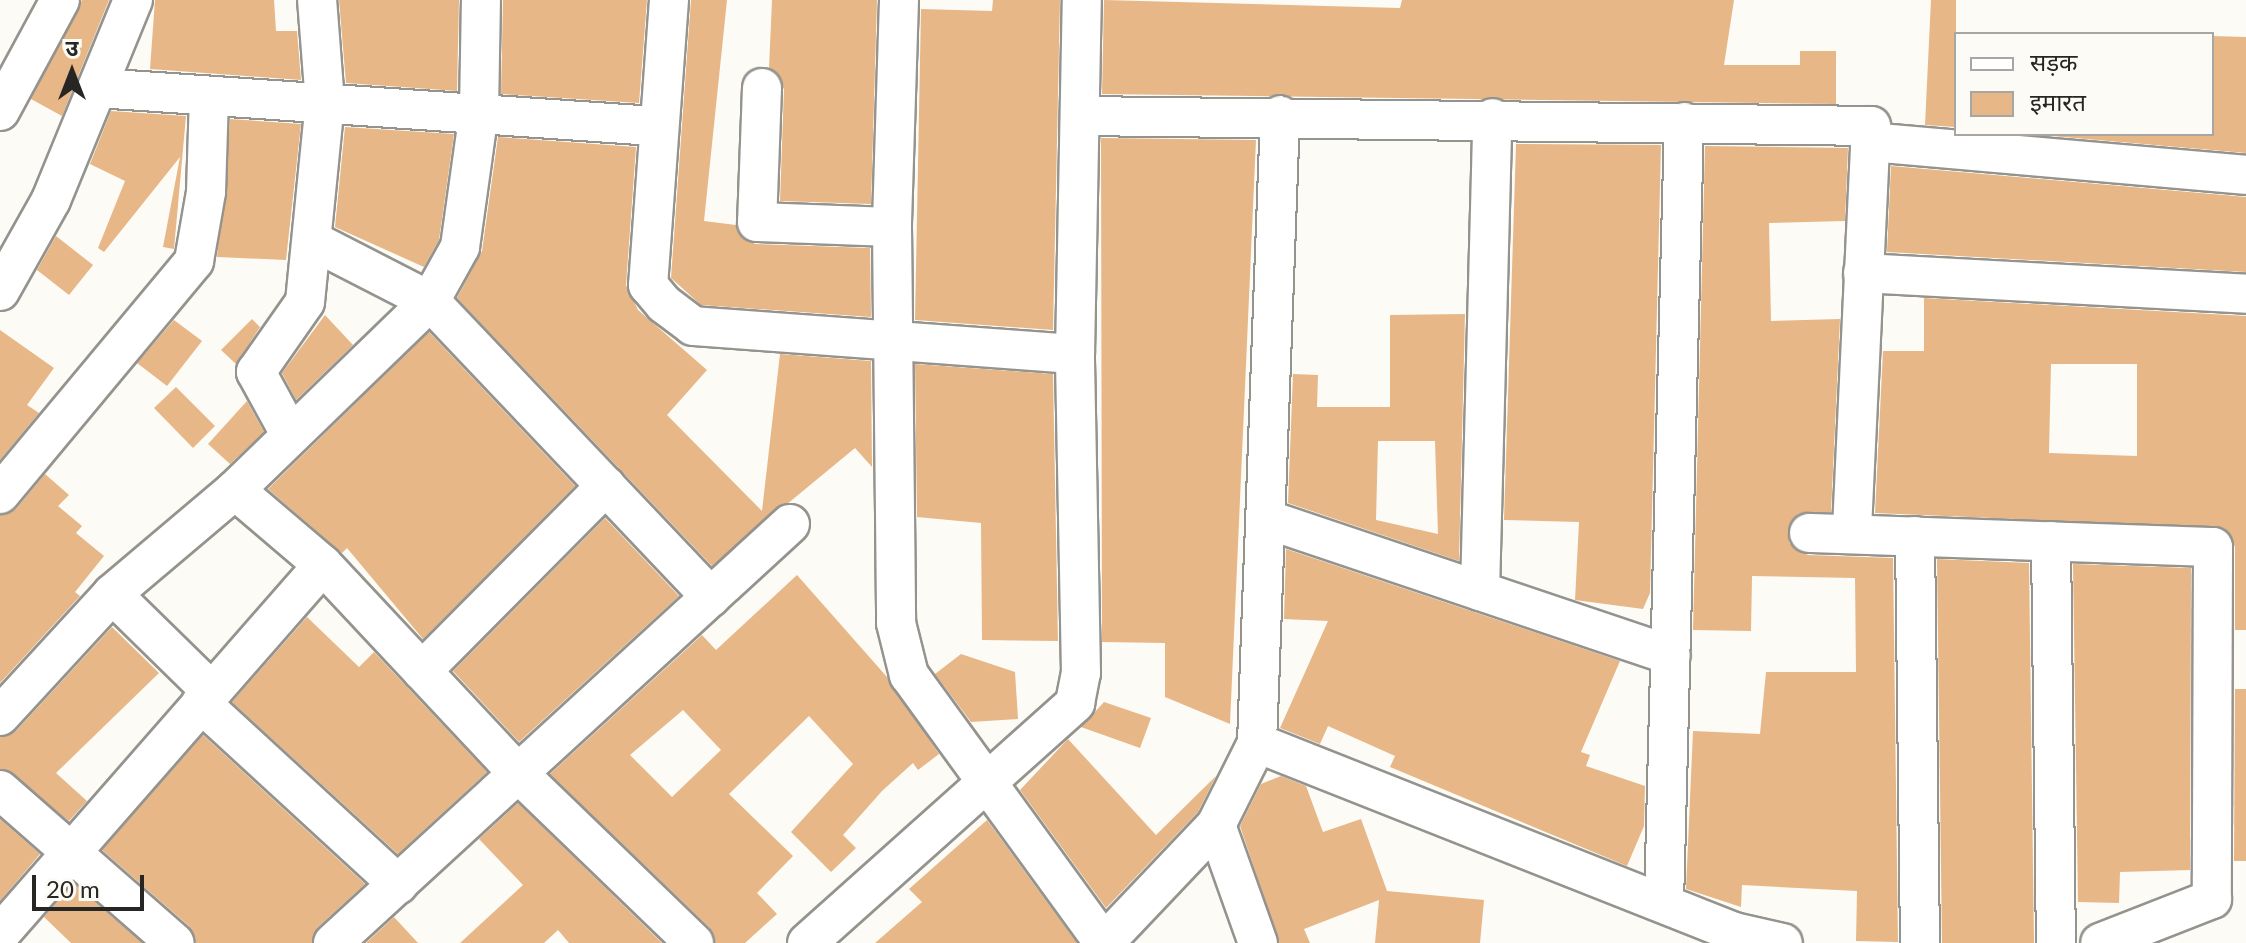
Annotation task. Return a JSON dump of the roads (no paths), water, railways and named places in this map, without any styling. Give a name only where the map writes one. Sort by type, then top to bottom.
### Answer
[{"type":"street","points":[[0,111],[60,0]]},
{"type":"street","points":[[0,291],[51,200],[133,0]]},
{"type":"street","points":[[290,434],[256,372],[305,302],[315,242],[325,103],[317,0]]},
{"type":"street","points":[[0,716],[112,594],[235,490],[430,301],[460,247],[479,112],[481,0]]},
{"type":"street","points":[[669,0],[654,126],[648,285],[664,304],[693,326],[895,346],[1075,354]]},
{"type":"street","points":[[899,0],[892,227],[896,623],[909,675],[987,787],[1104,943],[1216,825],[1257,743],[1280,115]]},
{"type":"street","points":[[807,943],[987,787],[1075,703],[1081,673],[1075,354],[1082,0]]},
{"type":"street","points":[[98,88],[654,126]]},
{"type":"street","points":[[762,88],[757,222],[892,227]]},
{"type":"street","points":[[0,494],[194,261],[206,192],[209,96]]},
{"type":"street","points":[[1080,116],[1280,115],[1871,126],[1852,534]]},
{"type":"street","points":[[1480,591],[1492,118]]},
{"type":"street","points":[[1664,903],[1684,122]]},
{"type":"street","points":[[1870,142],[2246,175]]},
{"type":"street","points":[[315,242],[430,301],[711,597]]},
{"type":"street","points":[[1863,273],[2246,294]]},
{"type":"street","points":[[422,671],[606,486]]},
{"type":"street","points":[[235,490],[323,565],[517,772],[694,943]]},
{"type":"street","points":[[1266,519],[1671,655]]},
{"type":"street","points":[[333,943],[790,524]]},
{"type":"street","points":[[1809,533],[2213,547],[2212,899],[2100,943]]},
{"type":"street","points":[[1915,536],[1920,943]]},
{"type":"street","points":[[2051,541],[2056,943]]},
{"type":"street","points":[[0,934],[323,565]]},
{"type":"street","points":[[112,594],[206,697],[398,884]]},
{"type":"street","points":[[1257,743],[1664,903],[1783,943]]},
{"type":"street","points":[[0,790],[175,943]]},
{"type":"street","points":[[1216,825],[1258,943]]}]
